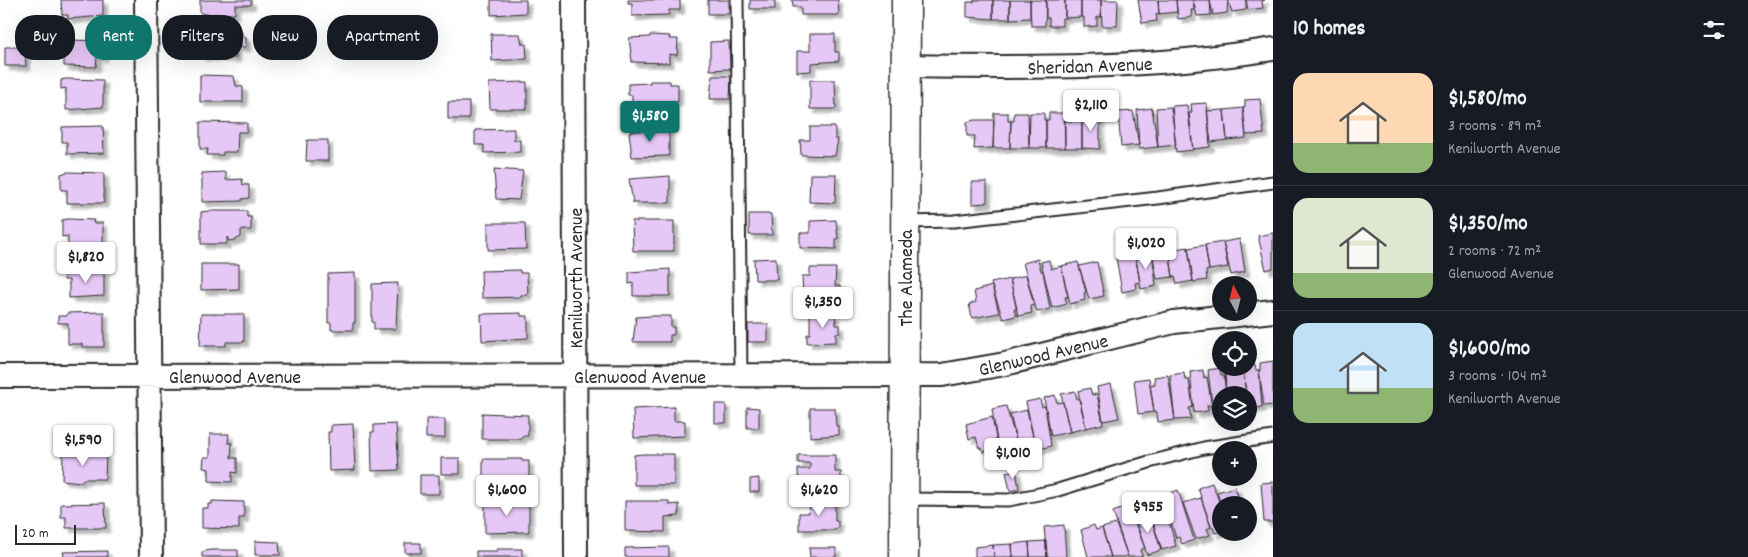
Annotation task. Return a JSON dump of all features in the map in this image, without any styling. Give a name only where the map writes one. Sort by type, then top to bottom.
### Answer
[{"type":"main road","name":"The Alameda","points":[[904,557],[906,0]]},
{"type":"street","points":[[146,0],[151,557]]},
{"type":"street","name":"Kenilworth Avenue","points":[[574,0],[576,557]]},
{"type":"street","name":"Sheridan Avenue","points":[[906,66],[1071,68],[1234,56],[1273,49]]},
{"type":"street","name":"Glenwood Avenue","points":[[0,376],[942,375],[1005,364],[1174,322],[1273,311]]},
{"type":"lane","points":[[737,0],[741,376]]},
{"type":"lane","points":[[905,222],[954,221],[1158,198],[1273,182]]},
{"type":"lane","points":[[904,499],[1009,500],[1058,490],[1149,462],[1204,448],[1273,437]]},
{"type":"building","points":[[61,0],[103,0],[103,15],[85,15],[85,18],[75,18],[75,15],[62,15]]},
{"type":"building","points":[[200,0],[251,0],[251,5],[235,5],[235,14],[207,14],[200,13]]},
{"type":"building","points":[[491,0],[526,0],[526,13],[491,15]]},
{"type":"building","points":[[628,0],[680,0],[680,10],[669,10],[669,15],[632,16],[632,3],[628,3]]},
{"type":"building","points":[[708,0],[729,0],[729,14],[708,14]]},
{"type":"building","points":[[750,0],[775,0],[775,9],[750,9]]},
{"type":"building","points":[[792,0],[838,0],[839,15],[801,15],[801,7],[793,7]]},
{"type":"building","points":[[974,0],[993,0],[993,19],[967,17],[967,2],[974,2]]},
{"type":"building","points":[[993,0],[1010,0],[1010,19],[993,19]]},
{"type":"building","points":[[1010,0],[1030,0],[1030,18],[1010,19]]},
{"type":"building","points":[[1030,0],[1046,0],[1045,26],[1031,26]]},
{"type":"building","points":[[1046,0],[1065,0],[1065,18],[1062,18],[1062,26],[1049,26],[1049,18],[1046,18]]},
{"type":"building","points":[[1065,0],[1081,0],[1081,17],[1065,18]]},
{"type":"building","points":[[1081,0],[1101,0],[1101,17],[1097,17],[1097,26],[1084,27],[1084,17],[1081,17]]},
{"type":"building","points":[[1101,0],[1118,0],[1117,26],[1102,26]]},
{"type":"building","points":[[1138,0],[1158,0],[1159,14],[1156,14],[1157,21],[1142,23]]},
{"type":"building","points":[[1158,0],[1176,0],[1177,12],[1159,14]]},
{"type":"building","points":[[1176,0],[1193,0],[1194,10],[1191,10],[1192,17],[1178,19]]},
{"type":"building","points":[[1193,0],[1210,0],[1211,15],[1197,16]]},
{"type":"building","points":[[1210,0],[1228,0],[1227,13],[1213,15]]},
{"type":"building","points":[[1228,0],[1246,0],[1246,10],[1232,12]]},
{"type":"building","points":[[1246,0],[1265,0],[1262,1],[1263,8],[1248,10]]},
{"type":"building","points":[[491,34],[520,34],[522,44],[526,44],[527,59],[492,61]]},
{"type":"building","points":[[810,34],[835,34],[835,52],[839,52],[839,61],[811,63],[811,71],[797,72],[797,51],[810,51]]},
{"type":"building","points":[[650,35],[670,36],[669,39],[678,39],[677,55],[669,54],[669,63],[632,62],[629,38],[650,37]]},
{"type":"building","points":[[243,37],[246,37],[246,47],[243,47]]},
{"type":"building","points":[[75,40],[85,40],[85,60],[97,60],[96,67],[64,66],[64,60],[75,60]]},
{"type":"building","points":[[729,41],[730,69],[710,70],[710,42]]},
{"type":"building","points":[[5,47],[15,47],[15,60],[26,60],[26,66],[5,66]]},
{"type":"building","points":[[200,75],[234,76],[236,86],[243,87],[243,102],[200,102]]},
{"type":"building","points":[[712,76],[731,76],[730,99],[710,99]]},
{"type":"building","points":[[61,80],[103,80],[103,107],[66,110],[66,88],[61,89]]},
{"type":"building","points":[[810,80],[835,80],[836,109],[810,109]]},
{"type":"building","points":[[650,81],[670,81],[670,84],[678,84],[678,102],[669,102],[669,107],[632,107],[632,95],[628,95],[628,84],[650,83]]},
{"type":"building","points":[[527,82],[527,109],[490,109],[489,83]]},
{"type":"building","points":[[1260,99],[1264,134],[1246,135],[1243,108],[1245,107],[1245,100]]},
{"type":"building","points":[[448,102],[469,102],[469,119],[448,119]]},
{"type":"building","points":[[1207,103],[1210,147],[1193,149],[1189,113],[1192,113],[1191,104]]},
{"type":"building","points":[[1187,105],[1193,150],[1176,152],[1172,106]]},
{"type":"building","points":[[1171,107],[1176,145],[1158,147],[1156,108]]},
{"type":"building","points":[[1152,108],[1158,147],[1139,149],[1137,110]]},
{"type":"building","points":[[1243,108],[1246,138],[1227,140],[1224,110]]},
{"type":"building","points":[[1224,110],[1227,140],[1211,142],[1207,111]]},
{"type":"building","points":[[1133,111],[1139,145],[1121,147],[1118,112]]},
{"type":"building","points":[[994,113],[1008,113],[1008,121],[1011,121],[1010,148],[993,148]]},
{"type":"building","points":[[1014,113],[1028,113],[1029,148],[1010,148],[1011,121],[1014,121]]},
{"type":"building","points":[[1030,113],[1044,113],[1044,120],[1046,120],[1046,148],[1029,148]]},
{"type":"building","points":[[1049,113],[1064,113],[1065,148],[1046,148],[1046,120],[1049,120]]},
{"type":"building","points":[[1085,113],[1100,114],[1100,149],[1082,148],[1082,121],[1085,121]]},
{"type":"building","points":[[994,120],[993,148],[974,149],[975,136],[967,136],[967,122]]},
{"type":"building","points":[[1065,121],[1082,121],[1082,148],[1065,148]]},
{"type":"building","points":[[200,122],[247,123],[247,132],[238,132],[237,152],[223,152],[223,155],[207,155],[208,149],[200,149]]},
{"type":"building","points":[[103,126],[104,153],[67,154],[67,142],[62,142],[62,127]]},
{"type":"building","points":[[810,127],[835,127],[835,139],[838,139],[835,156],[801,155],[800,140],[810,140]]},
{"type":"building","points":[[514,129],[514,140],[520,140],[520,152],[484,153],[484,145],[475,145],[475,130]]},
{"type":"building","points":[[669,130],[669,156],[632,157],[629,132]]},
{"type":"building","points":[[307,140],[328,140],[328,161],[306,161]]},
{"type":"building","points":[[494,169],[523,171],[519,200],[496,199]]},
{"type":"building","points":[[67,172],[104,173],[104,203],[67,203],[67,190],[61,190],[61,174]]},
{"type":"building","points":[[226,172],[226,180],[242,179],[243,185],[249,185],[249,198],[242,199],[242,201],[202,202],[202,173]]},
{"type":"building","points":[[810,174],[836,174],[835,203],[809,202]]},
{"type":"building","points":[[670,176],[670,203],[633,203],[629,179]]},
{"type":"building","points":[[972,182],[987,182],[987,203],[972,204]]},
{"type":"building","points":[[247,211],[247,217],[251,217],[251,230],[241,230],[241,237],[235,240],[229,241],[227,237],[227,244],[201,244],[201,212]]},
{"type":"building","points":[[749,214],[771,214],[772,235],[749,235]]},
{"type":"building","points":[[62,220],[94,220],[93,223],[103,223],[103,246],[68,248],[68,236],[62,237]]},
{"type":"building","points":[[836,220],[838,239],[836,239],[836,249],[800,248],[800,233],[810,233],[810,221]]},
{"type":"building","points":[[632,221],[674,221],[674,251],[633,251]]},
{"type":"building","points":[[488,223],[525,223],[526,249],[488,250]]},
{"type":"building","points":[[1273,233],[1273,268],[1266,270],[1258,236]]},
{"type":"building","points":[[1240,239],[1245,272],[1231,275],[1223,242]]},
{"type":"building","points":[[1223,242],[1228,267],[1209,270],[1205,245]]},
{"type":"building","points":[[1205,245],[1209,270],[1206,271],[1207,280],[1193,282],[1188,248]]},
{"type":"building","points":[[1188,247],[1193,281],[1177,284],[1175,276],[1173,277],[1169,250]]},
{"type":"building","points":[[1169,250],[1173,277],[1157,279],[1152,253]]},
{"type":"building","points":[[1152,251],[1156,286],[1141,289],[1135,254]]},
{"type":"building","points":[[1135,254],[1140,282],[1135,283],[1136,289],[1122,292],[1116,257]]},
{"type":"building","points":[[776,258],[777,280],[755,280],[754,259]]},
{"type":"building","points":[[1038,259],[1041,271],[1043,271],[1050,309],[1037,312],[1023,263]]},
{"type":"building","points":[[1049,260],[1051,269],[1061,266],[1068,297],[1065,297],[1067,304],[1052,308],[1041,262]]},
{"type":"building","points":[[1078,262],[1086,292],[1084,293],[1085,300],[1070,304],[1061,266]]},
{"type":"building","points":[[1097,262],[1104,296],[1089,299],[1079,266]]},
{"type":"building","points":[[201,264],[239,264],[239,289],[201,290]]},
{"type":"building","points":[[810,268],[836,268],[835,286],[840,286],[840,295],[803,296],[802,276],[810,276]]},
{"type":"building","points":[[670,269],[670,296],[633,296],[633,283],[629,284],[629,272]]},
{"type":"building","points":[[520,270],[520,273],[527,273],[528,295],[521,295],[521,297],[482,298],[481,271]]},
{"type":"building","points":[[104,271],[104,296],[69,298],[69,280],[64,280],[64,272]]},
{"type":"building","points":[[355,273],[355,323],[353,323],[353,330],[331,330],[331,323],[328,323],[328,274]]},
{"type":"building","points":[[1026,275],[1034,305],[1030,306],[1032,313],[1018,316],[1010,279]]},
{"type":"building","points":[[1010,279],[1017,309],[1014,309],[1016,316],[1003,319],[991,283]]},
{"type":"building","points":[[398,283],[396,329],[374,329],[374,322],[372,322],[372,284]]},
{"type":"building","points":[[992,286],[999,313],[972,318],[969,304],[976,302],[974,291]]},
{"type":"building","points":[[104,312],[104,347],[82,347],[82,344],[68,344],[68,323],[58,323],[58,316],[67,316],[67,313]]},
{"type":"building","points":[[521,313],[521,316],[528,316],[528,338],[482,341],[481,314]]},
{"type":"building","points":[[201,314],[244,314],[244,342],[226,342],[226,346],[200,346]]},
{"type":"building","points":[[810,314],[835,314],[836,325],[840,325],[840,333],[836,333],[836,342],[807,343],[807,334],[810,334]]},
{"type":"building","points":[[671,316],[671,327],[674,327],[674,335],[670,335],[670,342],[633,342],[636,317]]},
{"type":"building","points":[[748,324],[768,324],[768,342],[748,342]]},
{"type":"building","points":[[1273,361],[1273,405],[1264,406],[1259,370],[1260,363]]},
{"type":"building","points":[[1212,369],[1212,376],[1224,376],[1225,386],[1212,386],[1212,404],[1208,370]]},
{"type":"building","points":[[1203,370],[1204,378],[1207,377],[1212,410],[1210,405],[1207,405],[1208,411],[1194,413],[1190,372]]},
{"type":"building","points":[[1257,370],[1259,370],[1262,407],[1257,408],[1257,386],[1245,386],[1244,376],[1257,376]]},
{"type":"building","points":[[1184,373],[1185,380],[1189,380],[1193,407],[1189,408],[1191,419],[1175,420],[1170,375]]},
{"type":"building","points":[[1168,375],[1175,420],[1158,422],[1157,412],[1154,412],[1150,385],[1155,384],[1154,377]]},
{"type":"building","points":[[1225,376],[1244,376],[1245,386],[1226,386]]},
{"type":"building","points":[[1149,378],[1154,412],[1138,414],[1134,380]]},
{"type":"building","points":[[1111,384],[1119,418],[1103,421],[1097,387]]},
{"type":"building","points":[[1090,388],[1092,395],[1097,394],[1103,424],[1086,428],[1078,391]]},
{"type":"building","points":[[1075,391],[1077,399],[1079,399],[1086,428],[1070,432],[1061,394]]},
{"type":"building","points":[[1055,395],[1057,403],[1063,402],[1070,432],[1051,436],[1044,398]]},
{"type":"building","points":[[1040,399],[1042,407],[1045,406],[1051,446],[1036,450],[1026,402]]},
{"type":"building","points":[[715,404],[726,404],[726,423],[715,423]]},
{"type":"building","points":[[1006,406],[1017,444],[998,448],[992,409]]},
{"type":"building","points":[[674,407],[674,421],[685,421],[685,436],[634,438],[633,409]]},
{"type":"building","points":[[747,407],[759,408],[759,428],[747,428]]},
{"type":"building","points":[[810,408],[835,408],[836,426],[839,426],[839,435],[810,437]]},
{"type":"building","points":[[1027,410],[1036,450],[1033,440],[1017,444],[1010,414]]},
{"type":"building","points":[[482,413],[528,415],[528,436],[522,436],[522,439],[482,439]]},
{"type":"building","points":[[992,417],[998,448],[983,452],[982,448],[979,448],[976,437],[969,439],[966,424]]},
{"type":"building","points":[[426,419],[445,419],[445,438],[426,438]]},
{"type":"building","points":[[353,424],[355,470],[329,471],[328,432],[331,432],[331,425]]},
{"type":"building","points":[[396,424],[399,470],[372,471],[371,432],[374,432],[374,425]]},
{"type":"building","points":[[210,434],[229,434],[228,443],[232,443],[231,458],[237,458],[237,473],[232,472],[232,482],[209,481],[209,469],[203,468],[204,457],[210,457]]},
{"type":"building","points":[[63,454],[106,455],[105,479],[84,479],[80,482],[62,480]]},
{"type":"building","points":[[674,454],[674,485],[634,485],[634,455]]},
{"type":"building","points":[[798,455],[835,455],[835,472],[841,472],[841,482],[810,484],[810,492],[799,492],[798,469],[810,469],[810,463],[798,463]]},
{"type":"building","points":[[441,458],[460,458],[460,474],[441,474]]},
{"type":"building","points":[[483,459],[522,459],[522,461],[529,461],[529,483],[523,483],[523,485],[483,486]]},
{"type":"building","points":[[1016,470],[1019,489],[1010,491],[1006,472]]},
{"type":"building","points":[[420,475],[439,475],[439,494],[420,494]]},
{"type":"building","points":[[759,478],[759,492],[750,492],[750,479]]},
{"type":"building","points":[[1273,482],[1273,522],[1264,522],[1261,483]]},
{"type":"building","points":[[1212,483],[1217,496],[1212,496],[1212,527],[1211,527],[1198,488]]},
{"type":"building","points":[[1235,487],[1238,496],[1218,496],[1217,492]]},
{"type":"building","points":[[1178,490],[1194,540],[1182,544],[1179,537],[1176,538],[1163,496]]},
{"type":"building","points":[[1201,498],[1211,527],[1207,529],[1210,535],[1196,539],[1183,503]]},
{"type":"building","points":[[212,501],[244,502],[244,518],[239,518],[239,529],[202,528],[202,508],[208,508],[208,504],[212,504]]},
{"type":"building","points":[[496,501],[529,503],[529,532],[485,533],[485,503]]},
{"type":"building","points":[[625,501],[669,501],[669,505],[679,504],[679,516],[665,517],[665,532],[625,531]]},
{"type":"building","points":[[835,501],[835,521],[838,521],[838,528],[835,530],[799,530],[799,513],[809,513],[810,502]]},
{"type":"building","points":[[105,503],[106,528],[66,528],[66,517],[61,517],[61,504]]},
{"type":"building","points":[[1128,506],[1145,548],[1140,550],[1142,556],[1140,557],[1128,557],[1113,512]]},
{"type":"building","points":[[1165,508],[1176,546],[1162,550],[1150,514]]},
{"type":"building","points":[[1150,514],[1161,550],[1147,555],[1135,518]]},
{"type":"building","points":[[1116,524],[1127,554],[1125,557],[1111,557],[1102,528]]},
{"type":"building","points":[[1064,525],[1066,557],[1047,557],[1044,527]]},
{"type":"building","points":[[1094,525],[1096,530],[1102,528],[1111,557],[1088,557],[1081,530]]},
{"type":"building","points":[[255,541],[279,542],[280,555],[255,555]]},
{"type":"building","points":[[1046,541],[1047,557],[1030,557],[1029,542]]},
{"type":"building","points":[[1029,542],[1030,557],[1013,557],[1012,544]]},
{"type":"building","points":[[405,543],[421,543],[421,553],[405,553]]},
{"type":"building","points":[[1012,544],[1013,557],[994,557],[993,545]]},
{"type":"building","points":[[993,545],[994,557],[975,557],[975,547]]},
{"type":"building","points":[[669,547],[669,557],[625,557],[625,548]]},
{"type":"building","points":[[809,548],[836,548],[836,557],[810,557]]},
{"type":"building","points":[[497,549],[522,549],[522,557],[476,557],[476,551],[497,551]]},
{"type":"building","points":[[210,550],[238,550],[238,557],[202,557],[202,552]]},
{"type":"building","points":[[107,551],[107,557],[64,557],[63,552]]}]
